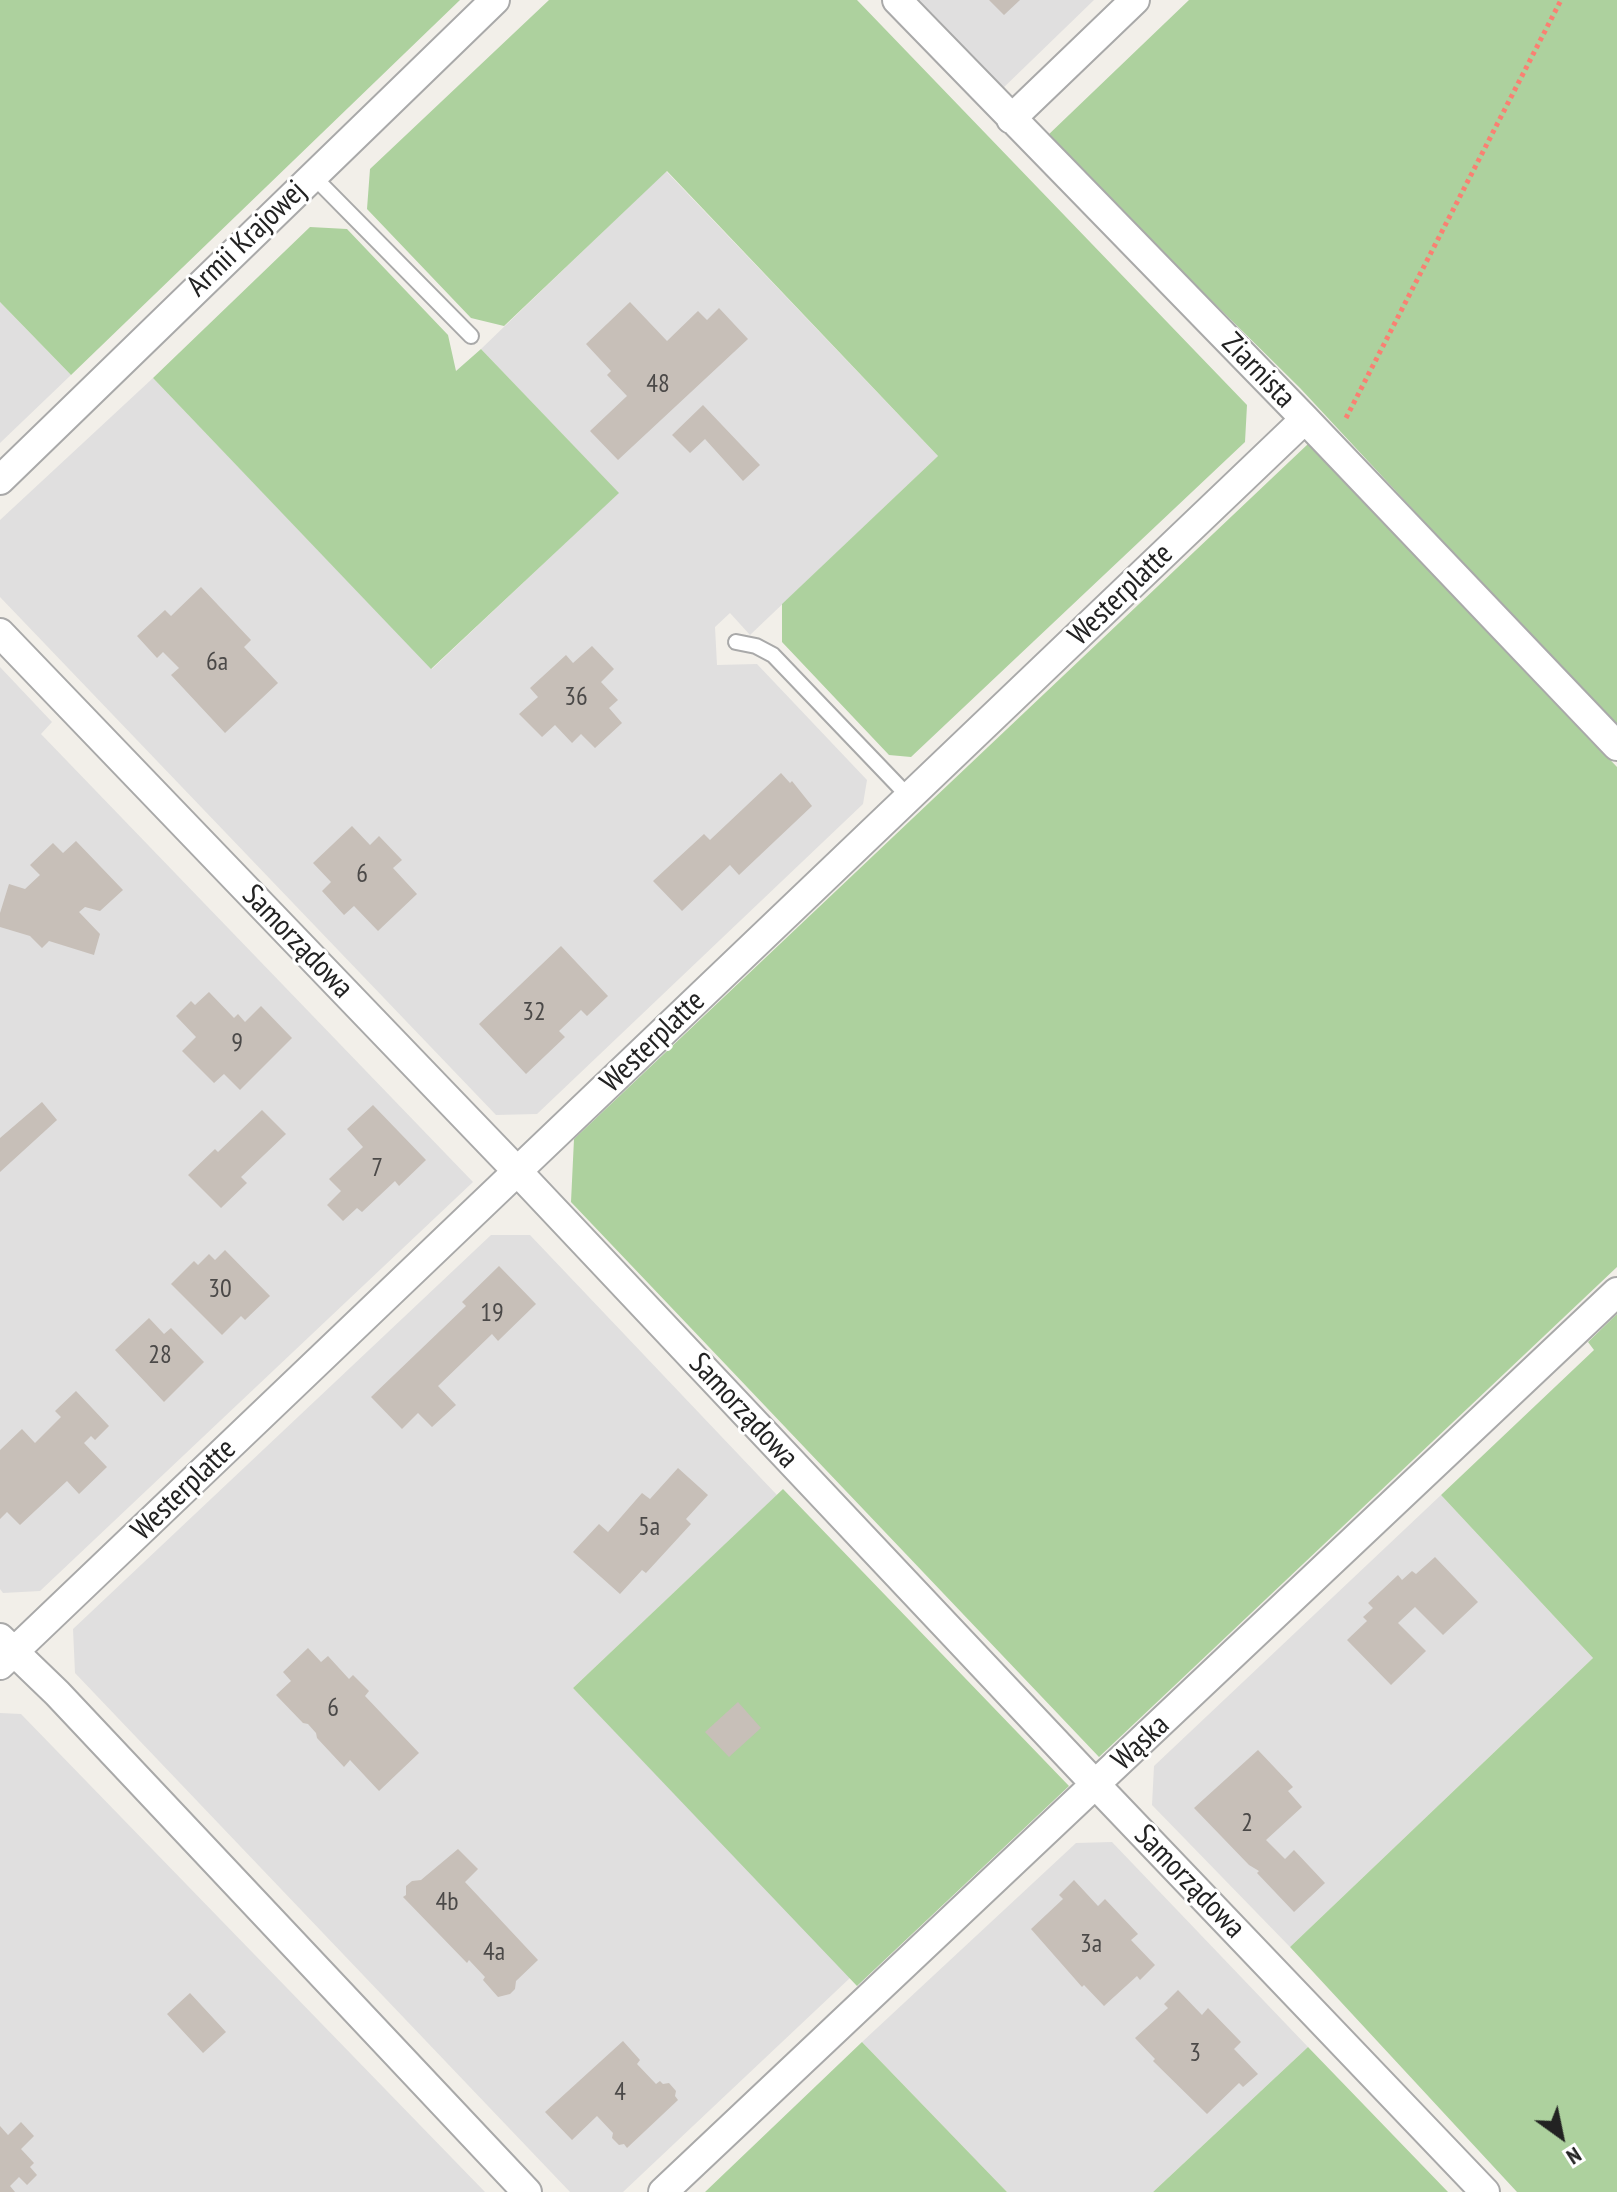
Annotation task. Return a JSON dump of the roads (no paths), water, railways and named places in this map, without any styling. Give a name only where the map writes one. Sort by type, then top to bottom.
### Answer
[{"type":"street","name":"Armii Krajowej","points":[[0,480],[495,0]]},
{"type":"street","name":"Ziarnista","points":[[897,0],[1305,419],[1617,746]]},
{"type":"street","points":[[1011,119],[1135,0]]},
{"type":"street","name":"Westerplatte","points":[[5,1652],[518,1172],[1305,419]]},
{"type":"street","name":"Samorządowa","points":[[0,633],[518,1172],[1485,2192]]},
{"type":"street","name":"Wąska","points":[[663,2192],[1617,1292]]},
{"type":"street","points":[[5,1652],[57,1693],[527,2192]]},
{"type":"lane","points":[[312,175],[471,336]]},
{"type":"lane","points":[[736,642],[756,646],[773,655],[909,797]]}]
